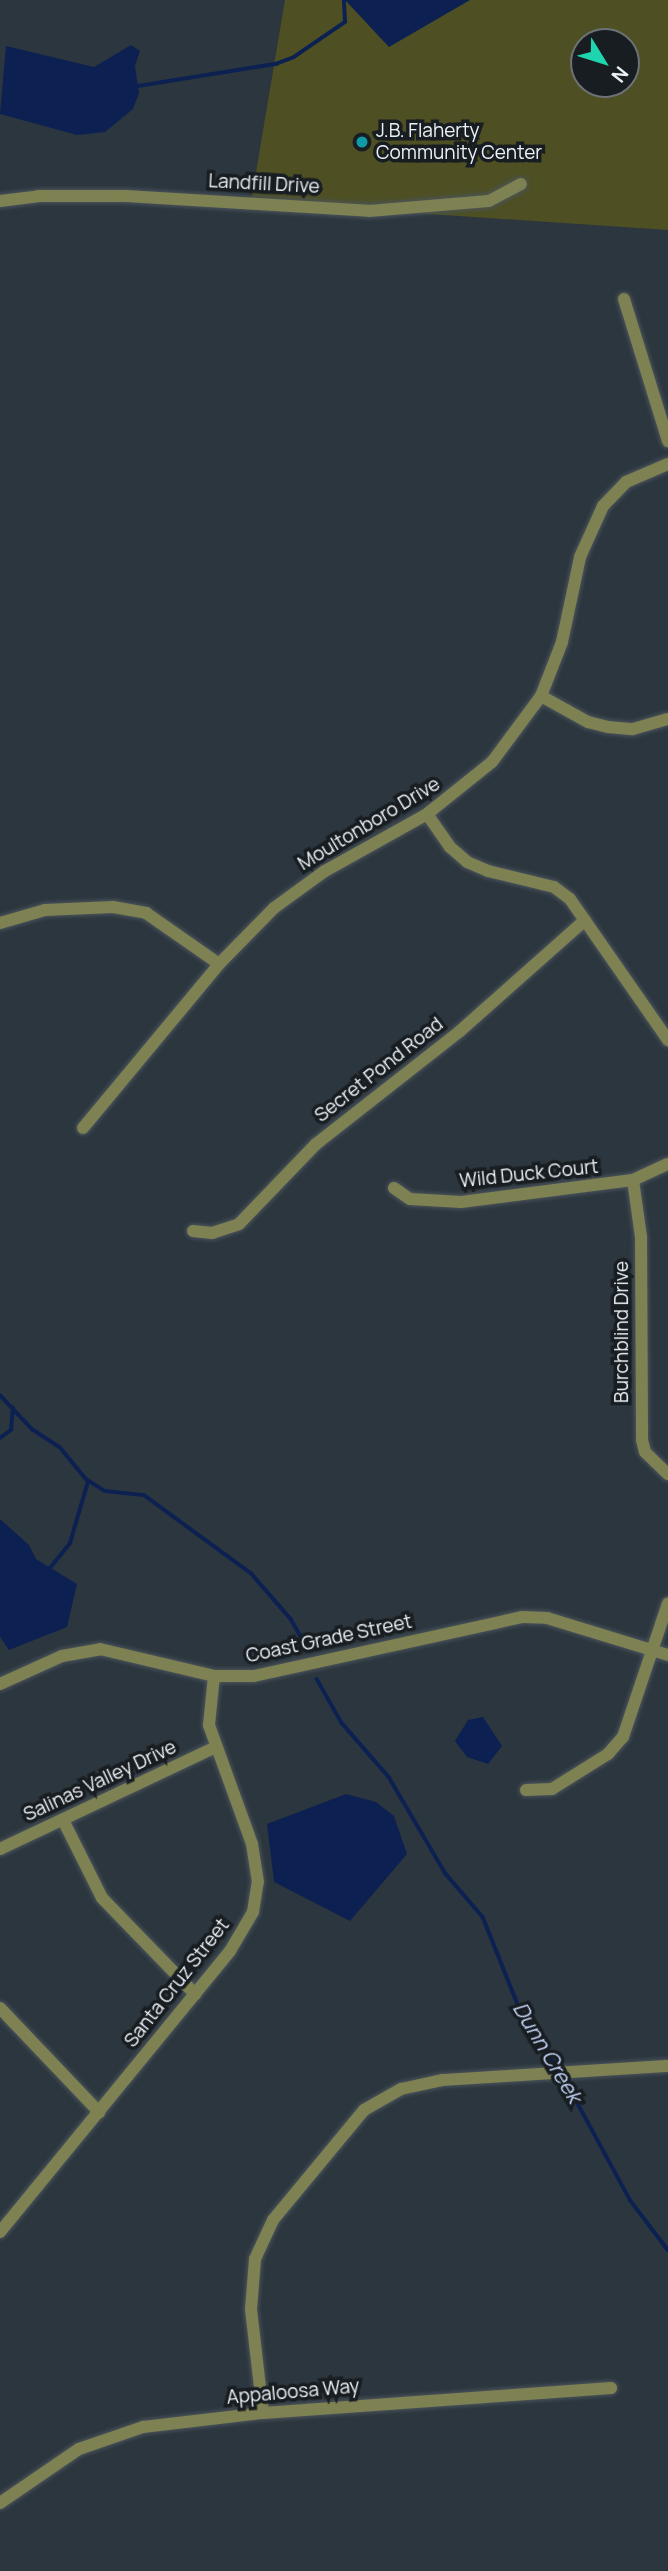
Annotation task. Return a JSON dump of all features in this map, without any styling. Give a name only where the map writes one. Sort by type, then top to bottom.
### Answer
[{"type":"street","name":"Landfill Drive","points":[[0,201],[38,195],[126,197],[369,211],[489,201],[521,184]]},
{"type":"street","points":[[624,299],[668,441]]},
{"type":"street","name":"Moultonboro Drive","points":[[83,1128],[219,964],[274,908],[324,871],[427,814],[492,762],[541,696],[562,642],[580,557],[597,516],[626,482],[668,464]]},
{"type":"street","points":[[541,696],[588,722],[608,727],[633,729],[668,719]]},
{"type":"street","points":[[427,814],[450,847],[467,862],[488,872],[554,887],[585,920],[668,1040]]},
{"type":"street","points":[[0,923],[45,910],[113,907],[146,913],[219,964]]},
{"type":"street","name":"Secret Pond Road","points":[[193,1231],[212,1233],[239,1224],[316,1144],[460,1031],[585,920]]},
{"type":"street","name":"Wild Duck Court","points":[[394,1188],[410,1199],[461,1202],[633,1180],[668,1164]]},
{"type":"street","name":"Burchblind Drive","points":[[633,1180],[641,1237],[642,1440],[645,1452],[668,1474]]},
{"type":"street","points":[[526,1790],[552,1789],[608,1755],[622,1737],[668,1603]]},
{"type":"street","name":"Coast Grade Street","points":[[0,1684],[62,1656],[100,1648],[214,1676],[254,1676],[522,1617],[547,1618],[668,1655]]},
{"type":"street","name":"Santa Cruz Street","points":[[1,2230],[239,1939],[253,1912],[258,1882],[252,1844],[216,1747],[208,1716],[214,1676]]},
{"type":"street","name":"Salinas Valley Drive","points":[[0,1849],[216,1747]]},
{"type":"street","points":[[63,1820],[102,1898],[195,1994]]},
{"type":"street","points":[[0,2008],[99,2112]]},
{"type":"street","points":[[263,2413],[251,2309],[256,2259],[273,2221],[354,2120],[388,2094],[415,2085],[668,2066]]},
{"type":"street","name":"Appaloosa Way","points":[[0,2503],[79,2449],[107,2437],[143,2427],[263,2413],[611,2388]]},
{"type":"green space","points":[[285,0],[668,0],[668,230],[251,202]]},
{"type":"water","points":[[345,0],[470,0],[389,47]]},
{"type":"water","points":[[131,45],[140,51],[135,66],[139,93],[133,109],[105,132],[77,135],[0,114],[6,46],[94,67]]},
{"type":"water","points":[[0,1519],[29,1545],[36,1559],[77,1584],[67,1627],[9,1650],[0,1637]]},
{"type":"water","points":[[483,1717],[502,1746],[488,1764],[467,1757],[455,1741],[468,1720]]},
{"type":"water","points":[[346,1794],[376,1802],[394,1816],[407,1854],[350,1921],[274,1882],[267,1824]]},
{"type":"waterway","points":[[138,86],[276,64],[294,57],[345,22],[344,0]]},
{"type":"waterway","points":[[0,1395],[32,1429],[60,1447],[86,1479],[105,1491],[144,1495],[251,1573],[291,1619],[305,1643]]},
{"type":"waterway","points":[[0,1438],[11,1430],[13,1408]]},
{"type":"waterway","points":[[50,1568],[70,1543],[88,1482]]},
{"type":"waterway","name":"Dunn Creek","points":[[317,1679],[342,1723],[389,1777],[446,1874],[483,1917],[521,2012],[559,2070]]},
{"type":"waterway","name":"Dunn Creek","points":[[563,2076],[631,2201],[668,2250]]},
{"type":"place","name":"J.B. Flaherty Community Center","points":[[362,142]]}]
